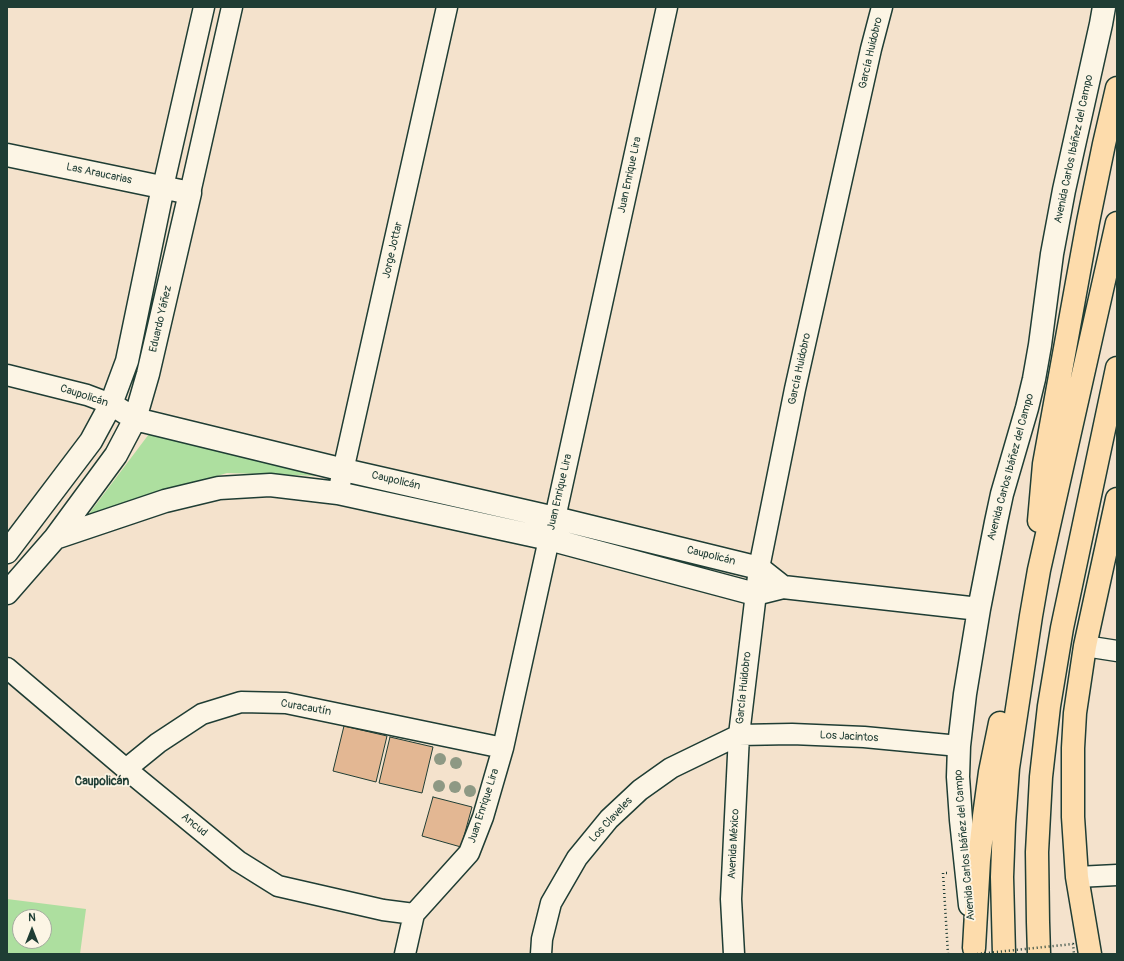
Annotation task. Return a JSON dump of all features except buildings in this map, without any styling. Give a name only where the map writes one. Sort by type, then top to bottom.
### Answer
[{"type":"main road","points":[[1039,570],[1038,524],[1044,464],[1088,222],[1117,88]]},
{"type":"main road","points":[[1004,954],[1002,877],[1008,768],[1031,616],[1039,570],[1117,223]]},
{"type":"main road","points":[[1039,954],[1037,852],[1041,778],[1049,706],[1062,628],[1117,368]]},
{"type":"main road","points":[[1090,954],[1076,877],[1073,817],[1073,748],[1075,713],[1085,646],[1117,499]]},
{"type":"main road","points":[[975,952],[979,860],[990,772],[1003,712],[1031,616]]},
{"type":"street","points":[[7,552],[91,441],[110,404],[127,361],[163,187],[204,7]]},
{"type":"street","name":"Eduardo Yáñez","points":[[7,593],[55,538],[116,455],[135,419],[148,374],[232,7]]},
{"type":"street","name":"Jorge Jottar","points":[[338,493],[447,7]]},
{"type":"street","name":"Juan Enrique Lira","points":[[405,954],[414,914],[469,853],[482,817],[503,748],[548,539],[555,518],[667,7]]},
{"type":"street","name":"García Huidobro","points":[[739,735],[759,568],[797,381],[871,49],[882,7]]},
{"type":"street","name":"Avenida Carlos Ibáñez del Campo","points":[[975,952],[959,796],[959,746],[965,694],[979,609],[1002,494],[1034,379],[1052,254],[1064,190],[1104,7]]},
{"type":"street","name":"Las Araucarias","points":[[7,155],[190,193]]},
{"type":"street","name":"Caupolicán","points":[[7,375],[87,394],[110,404],[135,419],[344,470],[555,518],[759,568],[783,587]]},
{"type":"street","points":[[55,538],[165,501],[219,488],[270,485],[338,493],[548,539],[755,594],[783,587],[979,609]]},
{"type":"street","points":[[1085,646],[1117,651]]},
{"type":"street","name":"Ancud","points":[[7,668],[126,769],[238,861],[278,886],[383,910],[414,914]]},
{"type":"street","name":"Curacautín","points":[[126,769],[158,743],[202,714],[241,702],[286,703],[503,748]]},
{"type":"street","name":"Los Jacintos","points":[[739,735],[792,734],[864,737],[959,746]]},
{"type":"street","name":"Los Claveles","points":[[541,954],[542,940],[551,903],[577,858],[609,819],[640,790],[671,768],[739,735]]},
{"type":"street","name":"Avenida México","points":[[734,954],[731,899],[739,735]]},
{"type":"street","points":[[1076,877],[1117,875]]},
{"type":"path","points":[[975,952],[1073,944],[1074,954]]},
{"type":"green space","points":[[149,434],[322,476],[227,473],[88,515]]},
{"type":"green space","points":[[7,899],[86,909],[80,954],[7,954]]},
{"type":"district","name":"Caupolicán","points":[[102,782]]}]
